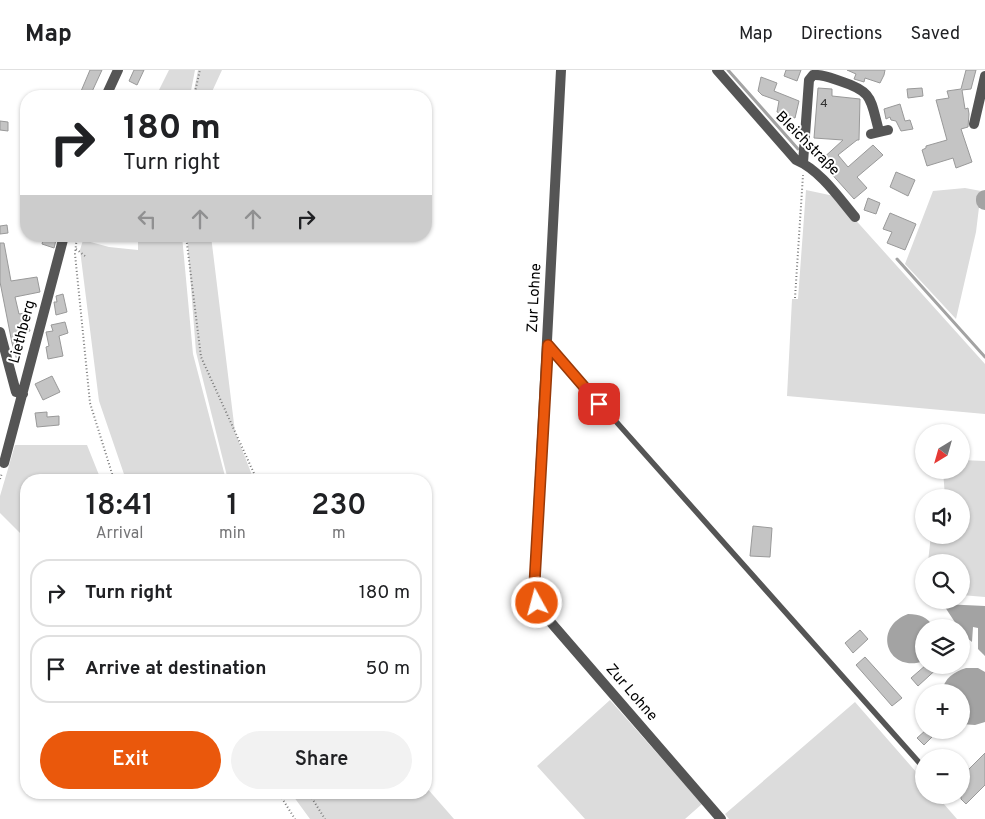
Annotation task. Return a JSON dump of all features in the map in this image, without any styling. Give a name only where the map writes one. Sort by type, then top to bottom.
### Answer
[{"type":"street","points":[[109,90],[118,70]]},
{"type":"street","name":"Zur Lohne","points":[[561,70],[534,592],[541,611],[721,819]]},
{"type":"street","name":"Bleichstraße","points":[[718,70],[796,160],[804,163],[855,217]]},
{"type":"street","points":[[804,163],[809,80],[813,75],[828,77],[859,87],[870,100],[880,132]]},
{"type":"street","points":[[974,124],[985,76]]},
{"type":"street","name":"Liethberg","points":[[4,463],[62,242]]},
{"type":"street","points":[[0,332],[12,382],[16,392],[22,394]]},
{"type":"lane","points":[[548,345],[915,758]]},
{"type":"path","points":[[195,90],[200,70]]},
{"type":"path","points":[[795,298],[804,163]]},
{"type":"path","points":[[77,242],[90,404],[112,474]]},
{"type":"path","points":[[187,242],[202,357],[254,474]]},
{"type":"path","points":[[76,249],[85,256]]},
{"type":"path","points":[[282,799],[295,819]]},
{"type":"path","points":[[312,799],[325,819]]},
{"type":"shaded area","points":[[169,70],[195,70],[191,90],[159,90]]},
{"type":"shaded area","points":[[198,70],[222,70],[213,90],[194,90]]},
{"type":"shaded area","points":[[965,188],[981,191],[976,232],[956,319],[905,264],[933,191]]},
{"type":"shaded area","points":[[806,190],[834,196],[985,364],[985,414],[787,396],[792,299],[798,299]]},
{"type":"shaded area","points":[[82,242],[90,242],[109,247],[138,250],[138,242],[183,242],[193,354],[224,474],[124,474],[99,401],[80,250]]},
{"type":"shaded area","points":[[187,242],[212,242],[235,432],[252,474],[226,474],[196,352]]},
{"type":"shaded area","points":[[15,445],[87,445],[99,474],[20,474],[20,533],[0,513],[0,496]]},
{"type":"shaded area","points":[[970,460],[985,461],[985,597],[970,596],[970,554],[929,554],[930,544],[970,544],[970,489],[944,489],[944,479],[970,479]]},
{"type":"shaded area","points":[[970,605],[985,606],[985,656],[978,649],[978,628],[973,627],[972,642],[970,640],[970,619],[953,619],[946,609],[970,609]]},
{"type":"shaded area","points":[[908,614],[926,619],[915,619],[915,662],[901,661],[893,656],[889,648],[887,638],[890,629],[897,621]]},
{"type":"shaded area","points":[[970,668],[978,668],[985,672],[985,722],[970,725],[970,684],[944,684],[953,674],[970,674]]},
{"type":"shaded area","points":[[610,700],[702,804],[685,819],[585,819],[537,766]]},
{"type":"shaded area","points":[[855,702],[915,771],[915,804],[944,804],[957,819],[729,819],[725,814]]},
{"type":"shaded area","points":[[432,794],[454,819],[310,819],[295,799],[432,799]]},
{"type":"building","points":[[90,70],[102,70],[93,90],[82,90]]},
{"type":"building","points":[[134,70],[144,70],[137,85],[129,81]]},
{"type":"building","points":[[786,70],[801,70],[797,81],[784,76]]},
{"type":"building","points":[[847,70],[885,70],[880,83],[865,78],[864,82],[854,79],[856,74]]},
{"type":"building","points":[[966,70],[976,70],[971,89],[962,90],[965,109],[968,108],[969,114],[968,127],[961,129],[972,162],[956,168],[953,158],[927,166],[922,150],[926,146],[947,140],[936,100],[949,98],[947,91],[961,89]]},
{"type":"building","points":[[761,77],[777,83],[774,91],[799,101],[795,118],[777,112],[779,101],[762,95],[758,91]]},
{"type":"building","points":[[818,88],[832,89],[832,96],[860,99],[859,140],[838,155],[848,167],[873,145],[883,155],[857,177],[867,188],[854,199],[820,161],[843,140],[814,138]]},
{"type":"building","points":[[922,88],[923,96],[908,98],[907,89]]},
{"type":"building","points":[[900,104],[905,121],[910,120],[913,129],[901,131],[896,121],[891,120],[890,117],[886,119],[884,109]]},
{"type":"building","points":[[0,121],[8,122],[8,131],[0,130]]},
{"type":"building","points":[[896,172],[915,180],[908,196],[890,187]]},
{"type":"building","points":[[868,198],[880,203],[876,214],[864,210]]},
{"type":"building","points":[[890,213],[916,224],[905,250],[887,243],[892,232],[883,229]]},
{"type":"building","points":[[7,225],[8,233],[0,234],[0,226]]},
{"type":"building","points":[[42,242],[56,242],[54,248],[42,244]]},
{"type":"building","points":[[0,243],[4,243],[11,281],[37,277],[40,292],[15,297],[19,314],[25,313],[30,331],[19,333],[19,360],[17,360],[12,343],[0,282]]},
{"type":"building","points":[[63,294],[67,312],[56,315],[54,302],[57,302],[56,296]]},
{"type":"building","points":[[65,322],[68,333],[59,336],[63,356],[48,359],[46,347],[49,346],[46,332],[53,331],[51,325]]},
{"type":"building","points":[[52,376],[60,392],[43,400],[35,384]]},
{"type":"building","points":[[47,412],[47,417],[59,416],[59,425],[37,427],[35,413]]},
{"type":"building","points":[[753,526],[772,528],[770,557],[750,556]]},
{"type":"building","points":[[860,630],[868,639],[853,653],[845,643]]},
{"type":"building","points":[[865,657],[902,698],[892,706],[856,665]]},
{"type":"building","points":[[916,674],[931,674],[920,684],[916,684],[911,678]]},
{"type":"building","points":[[918,739],[930,739],[924,745]]},
{"type":"building","points":[[985,753],[985,785],[970,800],[970,768]]},
{"type":"waterway","points":[[728,70],[798,149]]},
{"type":"waterway","points":[[897,259],[985,357]]},
{"type":"route","points":[[537,603],[534,592],[548,345],[599,404]]}]
